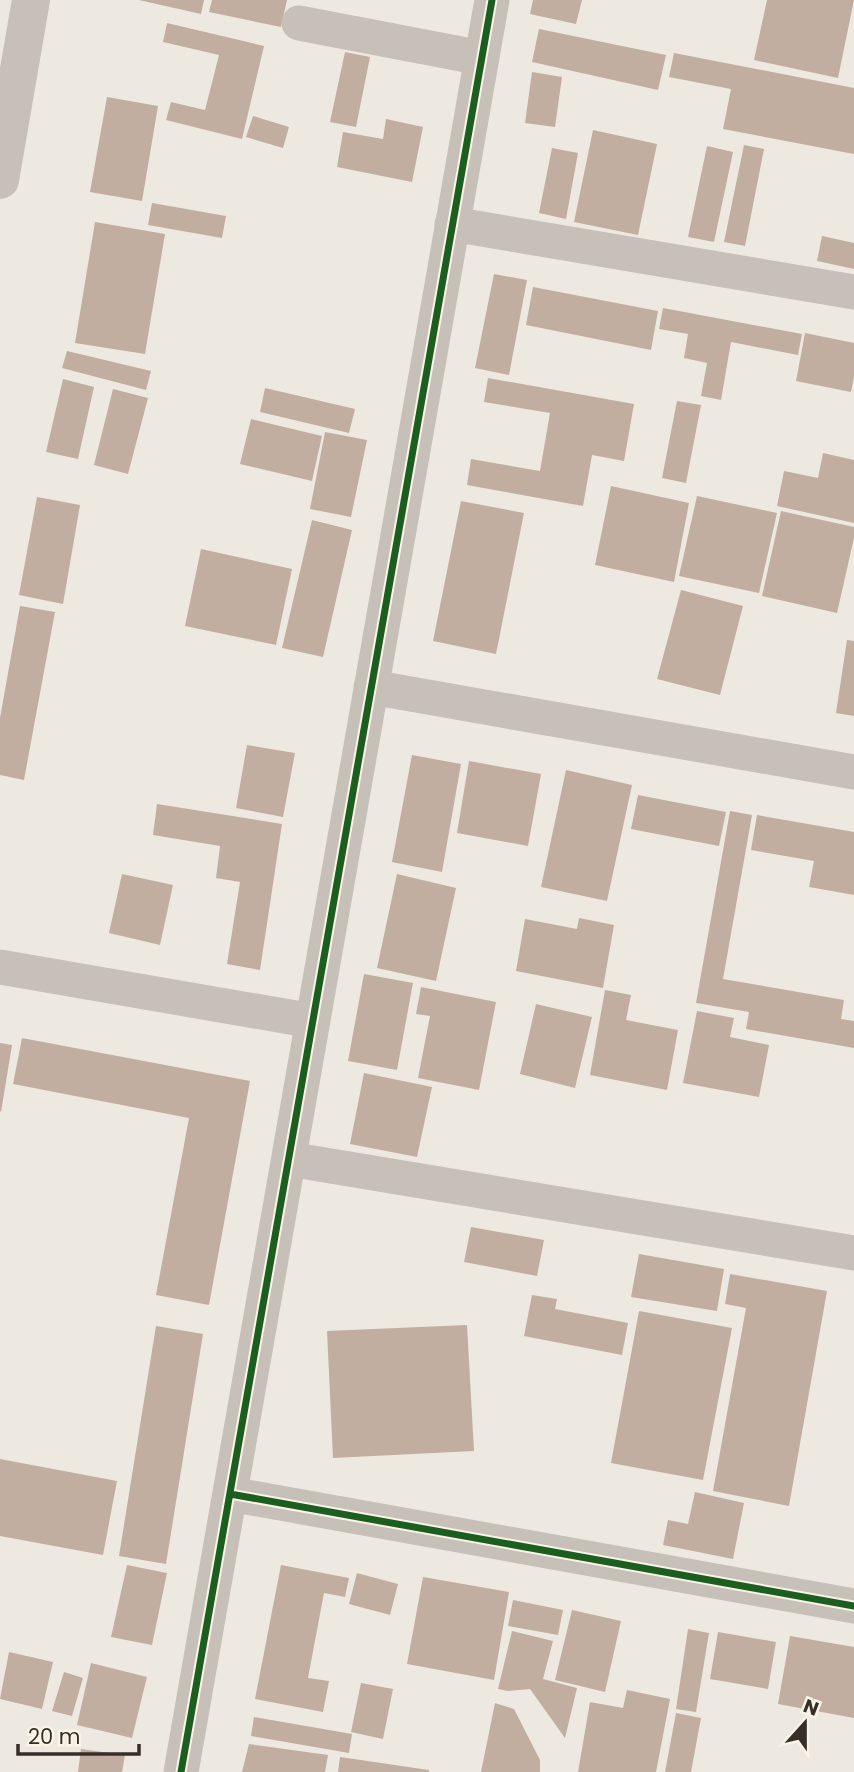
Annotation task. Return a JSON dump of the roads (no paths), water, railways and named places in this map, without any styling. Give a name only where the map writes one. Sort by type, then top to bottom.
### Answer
[{"type":"street","points":[[0,180],[31,0]]},
{"type":"street","points":[[181,1772],[492,0]]},
{"type":"street","points":[[299,23],[482,58]]},
{"type":"street","points":[[452,224],[854,292]]},
{"type":"street","points":[[371,687],[854,772]]},
{"type":"street","points":[[0,967],[313,1021]]},
{"type":"street","points":[[289,1158],[854,1253]]},
{"type":"street","points":[[230,1494],[854,1606]]}]
